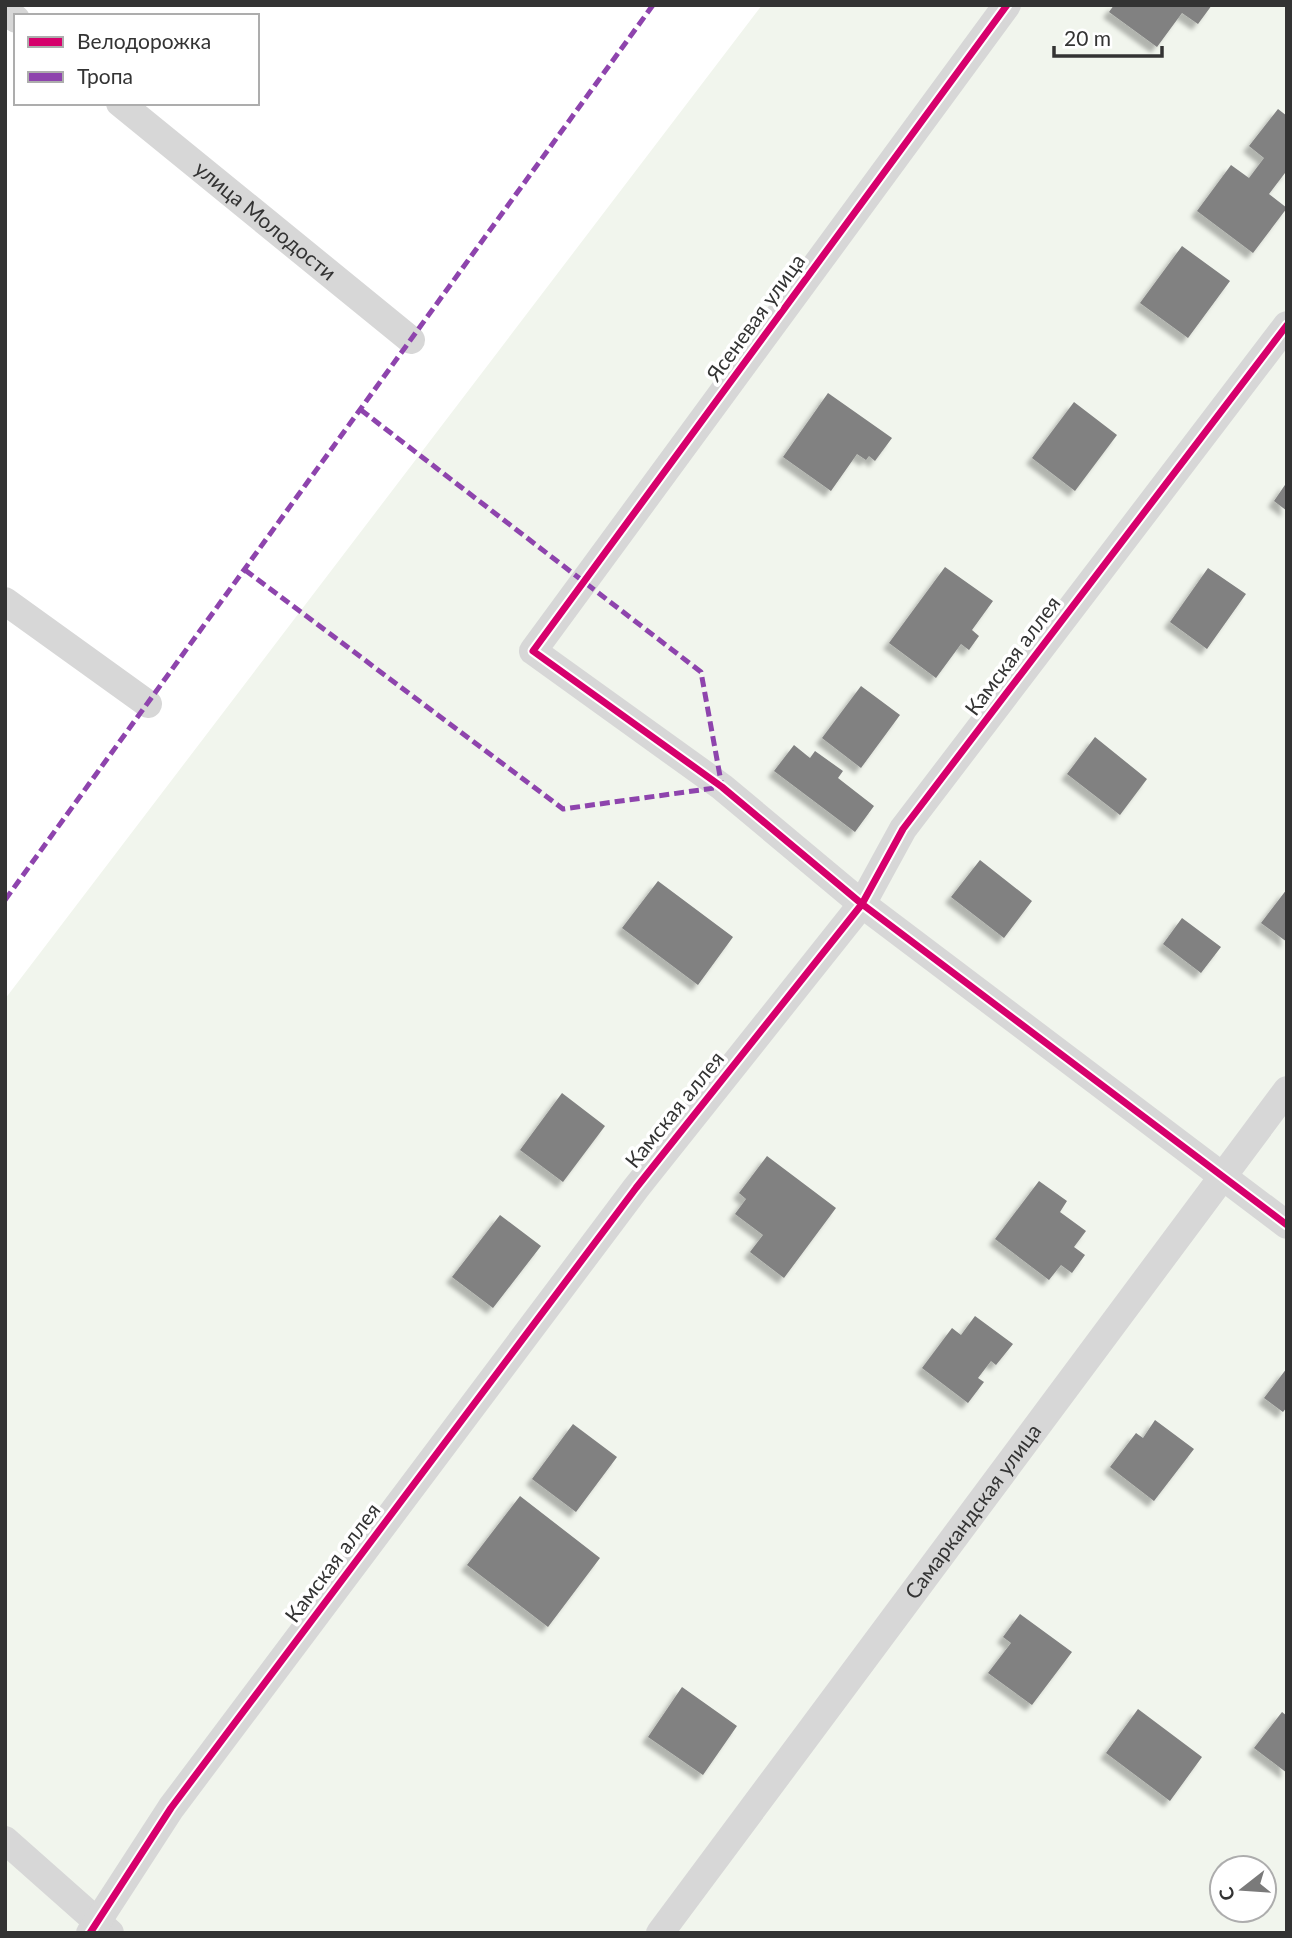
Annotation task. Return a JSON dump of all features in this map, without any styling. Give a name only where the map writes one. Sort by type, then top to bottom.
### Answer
[{"type":"street","name":"Ясеневая улица","points":[[862,904],[722,788],[533,651],[1007,5]]},
{"type":"street","name":"улица Молодости","points":[[122,105],[411,340]]},
{"type":"street","name":"Камская аллея","points":[[99,1929],[171,1808],[627,1199],[862,904],[903,829],[1287,325]]},
{"type":"street","points":[[5,601],[149,704]]},
{"type":"street","points":[[862,904],[1287,1226]]},
{"type":"street","name":"Самаркандская улица","points":[[660,1933],[1287,1090]]},
{"type":"street","points":[[5,1840],[99,1929]]},
{"type":"shaded area","points":[[762,5],[1287,5],[1287,1933],[5,1933],[5,999]]},
{"type":"building","points":[[1114,5],[1212,5],[1198,24],[1182,13],[1157,47],[1109,12]]},
{"type":"building","points":[[1278,109],[1287,116],[1287,175],[1285,173],[1269,194],[1287,208],[1253,253],[1197,211],[1231,165],[1249,178],[1264,158],[1249,146]]},
{"type":"building","points":[[1182,246],[1230,281],[1188,338],[1140,303]]},
{"type":"building","points":[[828,393],[892,438],[875,461],[869,456],[866,460],[857,454],[831,491],[783,457]]},
{"type":"building","points":[[1074,402],[1117,435],[1075,491],[1032,458]]},
{"type":"building","points":[[1287,482],[1287,511],[1274,501]]},
{"type":"building","points":[[945,567],[993,601],[972,630],[979,636],[969,650],[961,644],[936,678],[889,643]]},
{"type":"building","points":[[1208,568],[1246,594],[1207,649],[1170,622]]},
{"type":"building","points":[[861,686],[900,715],[861,768],[822,738]]},
{"type":"building","points":[[1095,737],[1147,779],[1120,815],[1067,774]]},
{"type":"building","points":[[794,745],[810,758],[815,751],[843,771],[838,778],[874,806],[855,832],[774,771]]},
{"type":"building","points":[[980,860],[1032,901],[1004,938],[951,897]]},
{"type":"building","points":[[658,881],[733,937],[698,985],[622,928]]},
{"type":"building","points":[[1287,889],[1287,942],[1261,923]]},
{"type":"building","points":[[1182,918],[1221,947],[1201,973],[1163,944]]},
{"type":"building","points":[[562,1093],[605,1126],[563,1182],[520,1150]]},
{"type":"building","points":[[767,1156],[836,1208],[784,1278],[750,1252],[763,1235],[735,1214],[746,1199],[739,1193]]},
{"type":"building","points":[[1039,1181],[1067,1201],[1060,1212],[1086,1231],[1074,1247],[1085,1255],[1072,1273],[1061,1265],[1049,1280],[995,1239]]},
{"type":"building","points":[[500,1215],[541,1246],[493,1308],[452,1277]]},
{"type":"building","points":[[975,1316],[1013,1344],[996,1365],[991,1361],[978,1378],[984,1382],[968,1403],[922,1368],[952,1328],[961,1335]]},
{"type":"building","points":[[1287,1368],[1287,1407],[1283,1412],[1264,1398]]},
{"type":"building","points":[[1155,1420],[1194,1449],[1154,1501],[1110,1467],[1136,1433],[1143,1438]]},
{"type":"building","points":[[573,1424],[617,1457],[576,1512],[532,1479]]},
{"type":"building","points":[[520,1496],[600,1558],[548,1627],[467,1565]]},
{"type":"building","points":[[1020,1614],[1072,1652],[1032,1705],[988,1673],[1011,1643],[1003,1637]]},
{"type":"building","points":[[682,1687],[737,1726],[703,1775],[648,1737]]},
{"type":"building","points":[[1138,1709],[1202,1757],[1170,1801],[1106,1753]]},
{"type":"building","points":[[1282,1712],[1287,1716],[1287,1773],[1254,1748]]},
{"type":"marked path","points":[[5,900],[653,5]]},
{"type":"marked path","points":[[245,570],[563,809],[722,787],[701,672],[361,410]]},
{"type":"cycle path","points":[[1007,5],[533,651],[722,787],[862,904],[1287,1225]]},
{"type":"cycle path","points":[[90,1933],[171,1808],[636,1188],[862,904],[903,829],[1287,325]]}]
